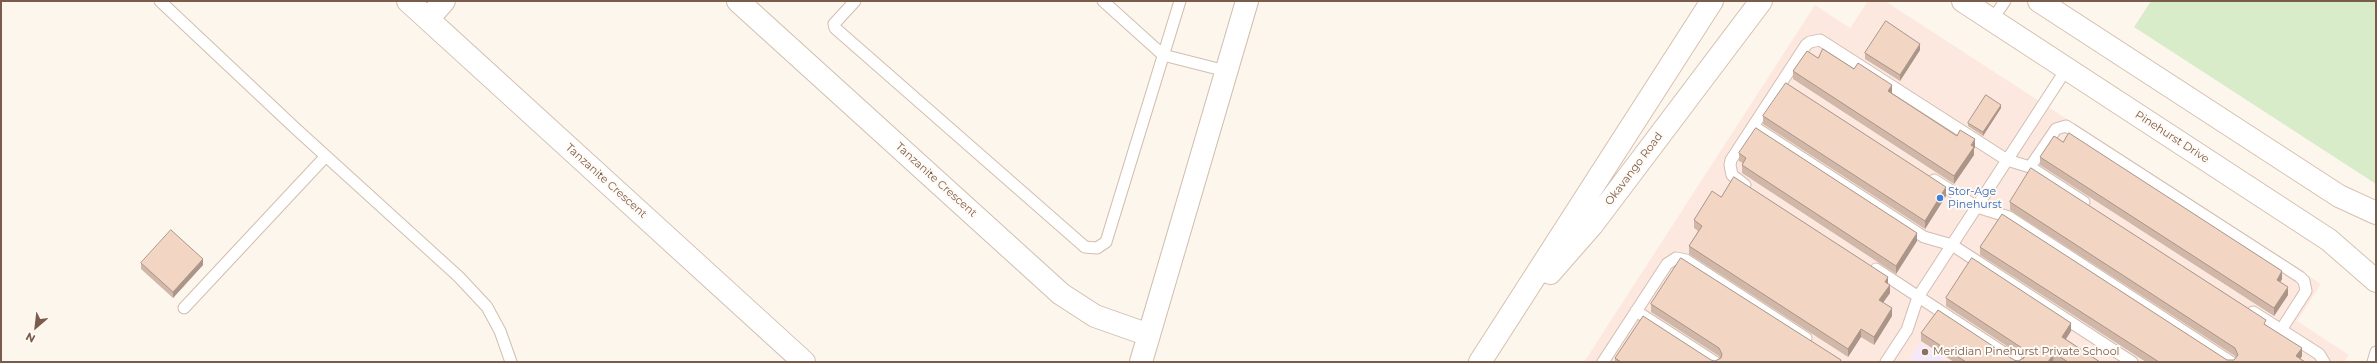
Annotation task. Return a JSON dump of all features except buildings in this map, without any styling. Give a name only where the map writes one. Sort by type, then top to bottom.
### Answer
[{"type":"street","name":"Tanzanite Crescent","points":[[408,1],[804,362]]},
{"type":"street","points":[[428,19],[444,1]]},
{"type":"street","name":"Tanzanite Crescent","points":[[738,1],[1061,294],[1095,316],[1149,335]]},
{"type":"street","points":[[1141,362],[1247,1]]},
{"type":"street","name":"Okavango Road","points":[[1480,362],[1712,1]]},
{"type":"street","name":"Okavango Road","points":[[1499,332],[1592,225],[1761,1]]},
{"type":"street","name":"Pinehurst Drive","points":[[1963,1],[2329,240],[2376,281]]},
{"type":"street","points":[[2039,1],[2340,196],[2376,213]]},
{"type":"lane","points":[[160,1],[326,156],[459,277],[487,308],[500,331],[511,362]]},
{"type":"lane","points":[[855,1],[834,24],[835,28],[1085,248],[1096,248],[1106,242],[1180,1]]},
{"type":"lane","points":[[1103,1],[1163,55],[1226,72]]},
{"type":"lane","points":[[1992,20],[2005,1]]},
{"type":"lane","points":[[1755,191],[1735,178],[1730,170],[1732,160],[1753,126],[1786,83],[1806,45],[1810,42],[1820,40],[2007,160],[2030,167],[2096,210]]},
{"type":"lane","points":[[1886,362],[1907,330],[1918,297],[2067,68]]},
{"type":"lane","points":[[1753,126],[1924,237],[1952,245],[2132,362]]},
{"type":"lane","points":[[2030,167],[2052,132],[2066,126],[2156,184],[2304,281],[2306,291],[2304,296],[2281,330]]},
{"type":"lane","points":[[184,308],[326,156]]},
{"type":"lane","points":[[1926,174],[1977,207],[2009,217],[2231,362]]},
{"type":"lane","points":[[1603,362],[1667,264],[1676,258],[1681,258],[1816,345]]},
{"type":"lane","points":[[1866,263],[2018,362]]},
{"type":"lane","points":[[2242,304],[2318,354],[2324,362]]},
{"type":"lane","points":[[1636,311],[1715,362]]},
{"type":"lane","points":[[2373,362],[2376,352]]},
{"type":"shaded area","name":"Stor-Age Pinehurst","points":[[1868,1],[1885,1],[2321,284],[2297,321],[2349,355],[2344,362],[1951,362],[1921,343],[1908,362],[1584,362],[1815,5],[1850,28]]},
{"type":"shaded area","name":"Meridian Pinehurst Private School","points":[[1921,343],[1950,362],[1908,362]]},
{"type":"green space","points":[[2151,1],[2376,1],[2376,184],[2134,27]]},
{"type":"place","name":"Stor-Age Pinehurst","points":[[1940,198]]},
{"type":"place","name":"Meridian Pinehurst Private School","points":[[1925,352]]}]
